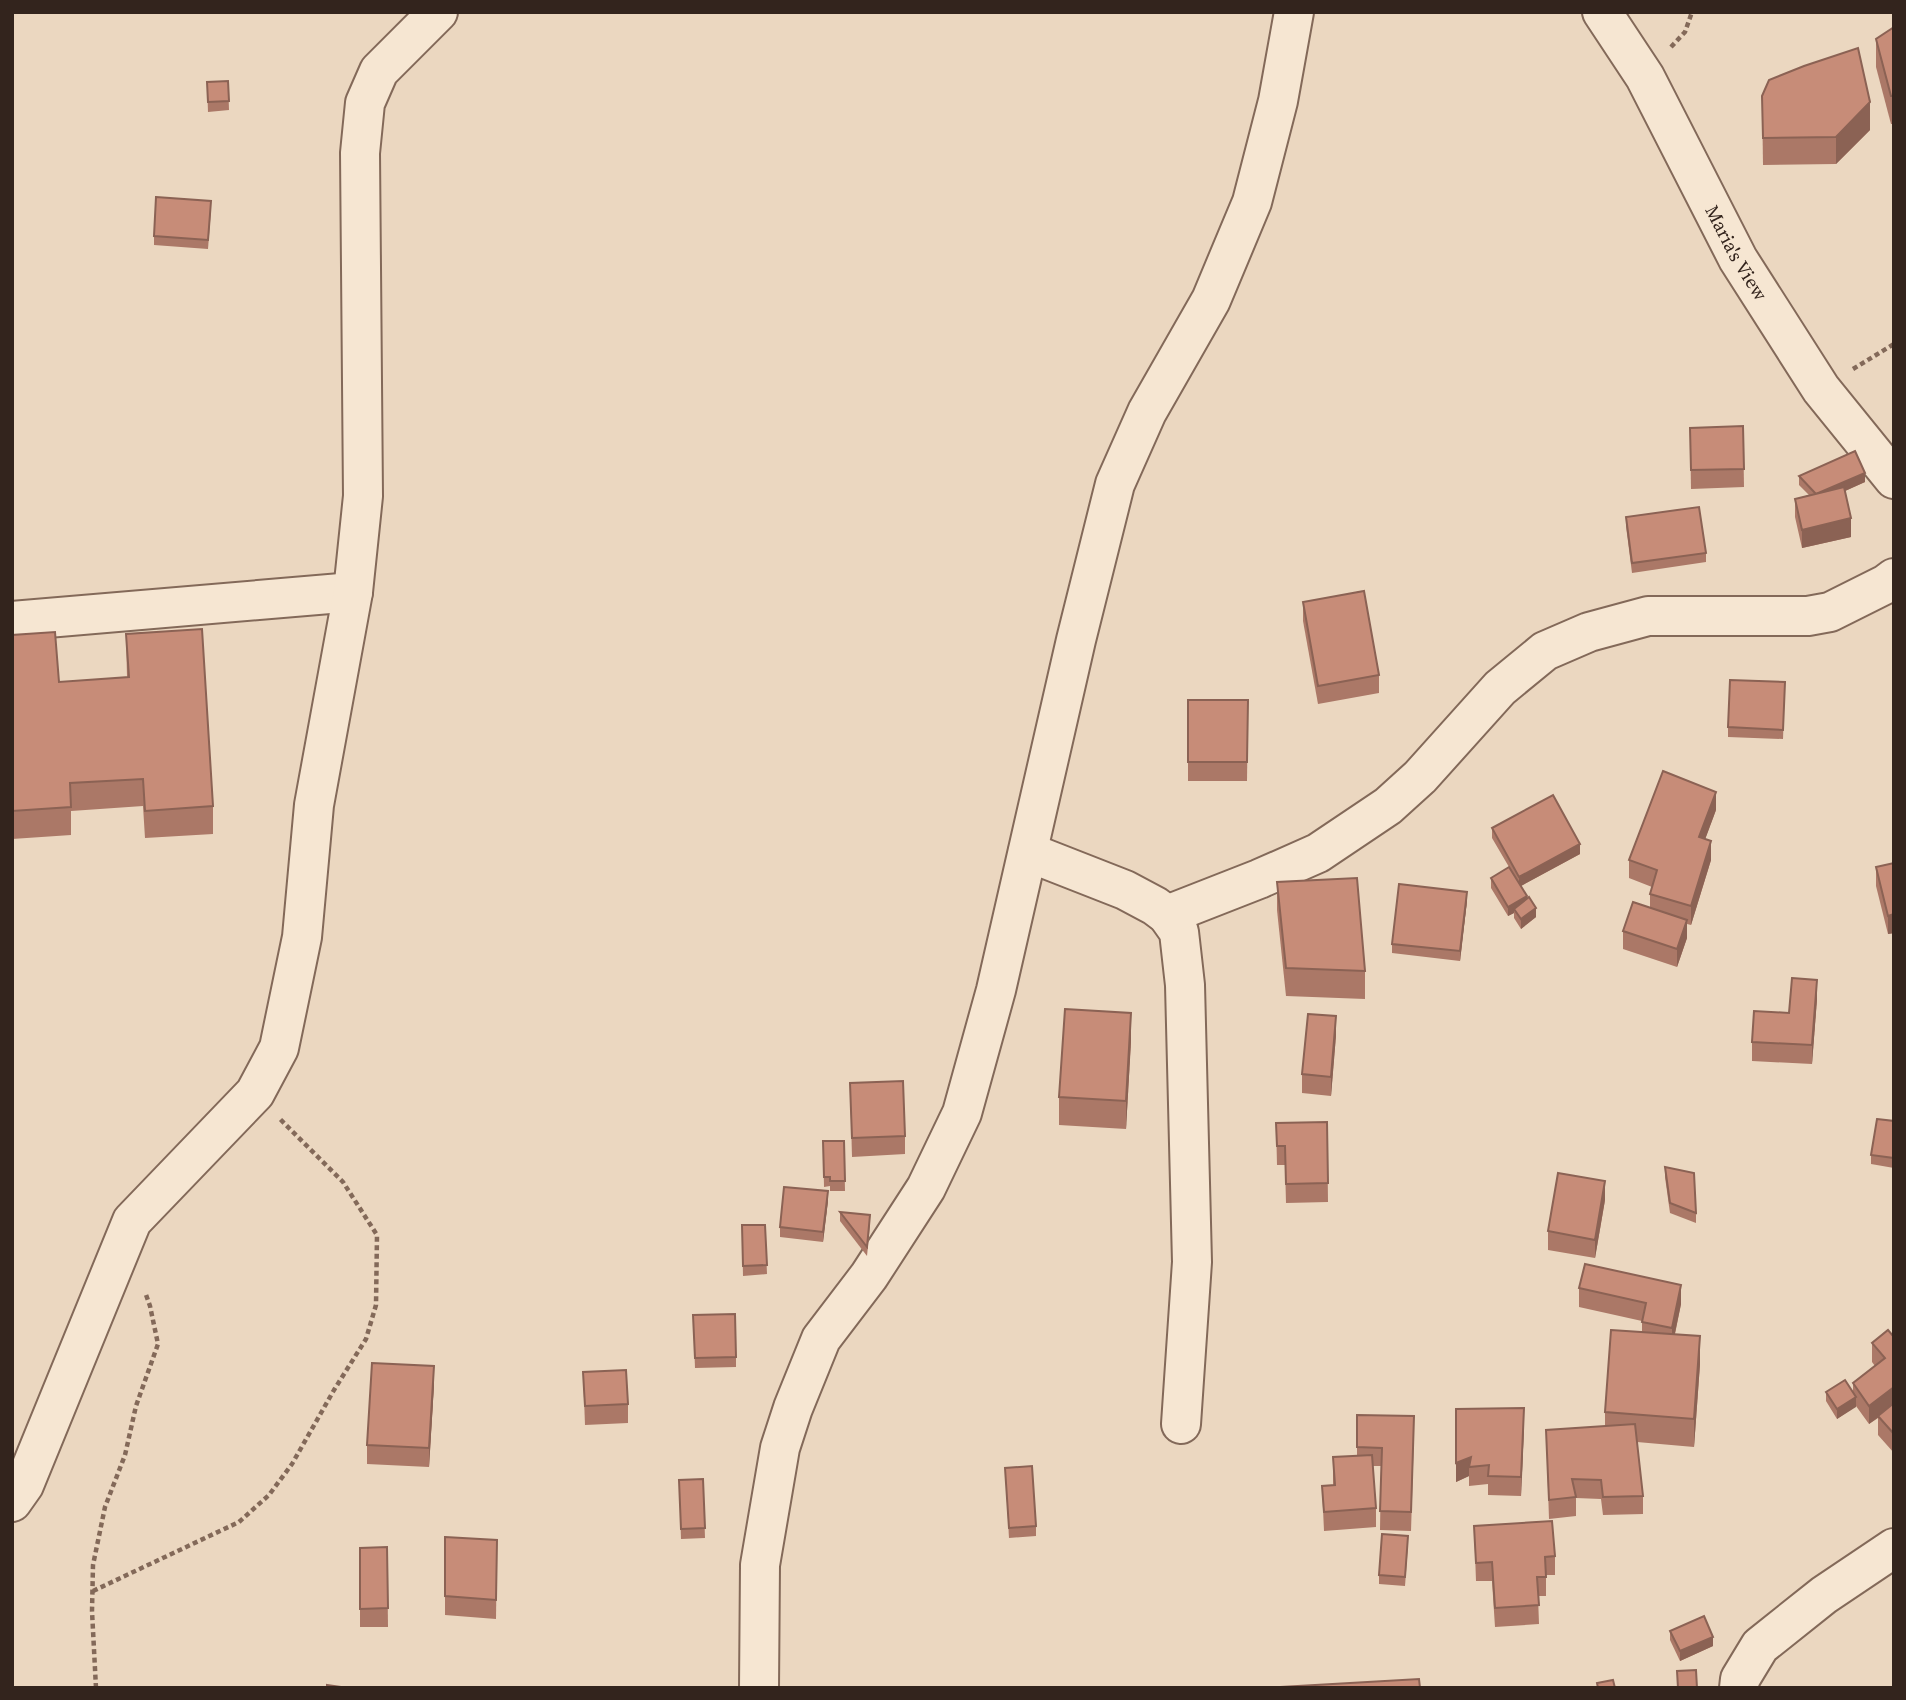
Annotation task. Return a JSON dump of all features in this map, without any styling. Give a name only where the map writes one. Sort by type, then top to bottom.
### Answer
[{"type":"street","points":[[12,1502],[24,1485],[132,1221],[255,1093],[279,1048],[302,937],[314,805],[353,592],[363,496],[360,153],[365,103],[379,71],[438,12]]},
{"type":"street","points":[[759,1688],[760,1566],[780,1448],[821,1339],[869,1276],[926,1188],[962,1113],[996,990],[1076,640],[1115,484],[1147,412],[1211,300],[1252,202],[1278,101],[1294,12]]},
{"type":"street","name":"Maria's View","points":[[1602,12],[1645,77],[1738,259],[1821,389],[1894,479]]},
{"type":"street","points":[[1167,915],[1318,853],[1388,806],[1420,777],[1500,688],[1545,651],[1589,632],[1648,616],[1808,616],[1830,612],[1894,578]]},
{"type":"street","points":[[12,621],[353,592]]},
{"type":"street","points":[[1028,852],[1125,890],[1167,915],[1179,932],[1185,985],[1192,1262],[1181,1424]]},
{"type":"street","points":[[1739,1688],[1740,1678],[1760,1646],[1825,1595],[1894,1548]]},
{"type":"path","points":[[1821,389],[1894,344]]},
{"type":"path","points":[[93,1591],[239,1522],[269,1494],[292,1464],[366,1339],[376,1305],[377,1236],[342,1181],[255,1093]]},
{"type":"path","points":[[96,1688],[92,1611],[93,1565],[105,1507],[125,1455],[136,1406],[158,1344],[150,1306],[125,1239]]},
{"type":"building","points":[[1894,27],[1894,96],[1891,96],[1876,39]]},
{"type":"building","points":[[1858,48],[1870,102],[1836,137],[1763,138],[1762,96],[1769,80]]},
{"type":"building","points":[[228,81],[229,101],[208,102],[207,82]]},
{"type":"building","points":[[156,197],[211,201],[208,240],[154,236]]},
{"type":"building","points":[[1743,426],[1744,469],[1691,470],[1690,428]]},
{"type":"building","points":[[1855,451],[1865,473],[1816,494],[1799,476]]},
{"type":"building","points":[[1844,487],[1851,518],[1802,530],[1795,499]]},
{"type":"building","points":[[1699,507],[1706,553],[1632,563],[1626,517]]},
{"type":"building","points":[[1364,591],[1379,675],[1318,686],[1303,602]]},
{"type":"building","points":[[202,629],[213,806],[145,811],[143,779],[70,783],[71,807],[12,811],[12,635],[55,632],[59,682],[129,677],[126,634]]},
{"type":"building","points":[[1730,680],[1785,682],[1783,730],[1728,727]]},
{"type":"building","points":[[1188,700],[1248,700],[1247,762],[1188,762]]},
{"type":"building","points":[[1663,771],[1716,792],[1699,837],[1711,841],[1691,906],[1650,894],[1657,870],[1629,860]]},
{"type":"building","points":[[1553,795],[1580,844],[1519,877],[1492,828]]},
{"type":"building","points":[[1894,863],[1894,914],[1888,916],[1876,867]]},
{"type":"building","points":[[1509,867],[1527,896],[1508,907],[1491,878]]},
{"type":"building","points":[[1357,878],[1365,971],[1286,968],[1277,882]]},
{"type":"building","points":[[1399,884],[1467,892],[1460,951],[1392,944]]},
{"type":"building","points":[[1529,897],[1536,908],[1521,919],[1514,909]]},
{"type":"building","points":[[1633,902],[1687,920],[1677,949],[1623,931]]},
{"type":"building","points":[[1792,978],[1817,980],[1812,1045],[1752,1042],[1754,1011],[1789,1013]]},
{"type":"building","points":[[1065,1009],[1131,1013],[1126,1101],[1059,1097]]},
{"type":"building","points":[[1308,1014],[1336,1016],[1331,1077],[1302,1074]]},
{"type":"building","points":[[903,1081],[905,1136],[852,1138],[850,1083]]},
{"type":"building","points":[[1877,1119],[1894,1121],[1894,1158],[1871,1155]]},
{"type":"building","points":[[1327,1122],[1328,1183],[1286,1184],[1285,1146],[1277,1146],[1276,1123]]},
{"type":"building","points":[[823,1141],[844,1141],[845,1181],[830,1181],[830,1177],[824,1177]]},
{"type":"building","points":[[1665,1167],[1694,1173],[1696,1213],[1670,1203]]},
{"type":"building","points":[[1558,1173],[1605,1181],[1595,1240],[1548,1231]]},
{"type":"building","points":[[784,1187],[828,1191],[823,1232],[780,1227]]},
{"type":"building","points":[[840,1212],[870,1215],[867,1247]]},
{"type":"building","points":[[742,1225],[765,1225],[767,1265],[743,1266]]},
{"type":"building","points":[[1585,1264],[1681,1285],[1672,1328],[1642,1322],[1646,1303],[1579,1288]]},
{"type":"building","points":[[735,1314],[736,1357],[695,1358],[693,1315]]},
{"type":"building","points":[[1611,1330],[1700,1336],[1694,1419],[1605,1412]]},
{"type":"building","points":[[1888,1330],[1894,1337],[1894,1387],[1869,1406],[1853,1383],[1885,1358],[1872,1343]]},
{"type":"building","points":[[372,1363],[434,1366],[429,1448],[367,1445]]},
{"type":"building","points":[[626,1370],[628,1404],[585,1406],[583,1372]]},
{"type":"building","points":[[1845,1380],[1856,1397],[1837,1409],[1826,1392]]},
{"type":"building","points":[[1894,1403],[1894,1434],[1878,1416]]},
{"type":"building","points":[[1524,1408],[1521,1477],[1488,1476],[1489,1465],[1469,1467],[1471,1457],[1456,1463],[1456,1409]]},
{"type":"building","points":[[1357,1415],[1414,1416],[1411,1512],[1380,1511],[1382,1448],[1357,1447]]},
{"type":"building","points":[[1635,1424],[1643,1496],[1603,1497],[1601,1480],[1572,1479],[1576,1497],[1549,1500],[1546,1430]]},
{"type":"building","points":[[1372,1455],[1376,1508],[1324,1512],[1322,1486],[1335,1485],[1333,1457]]},
{"type":"building","points":[[1032,1466],[1036,1526],[1009,1528],[1005,1468]]},
{"type":"building","points":[[703,1479],[705,1528],[681,1529],[679,1480]]},
{"type":"building","points":[[1552,1521],[1555,1556],[1545,1557],[1546,1577],[1537,1577],[1539,1605],[1495,1608],[1492,1562],[1476,1563],[1474,1526]]},
{"type":"building","points":[[1382,1534],[1408,1536],[1405,1577],[1379,1575]]},
{"type":"building","points":[[445,1537],[497,1540],[496,1600],[445,1596]]},
{"type":"building","points":[[387,1547],[388,1608],[360,1609],[360,1548]]},
{"type":"building","points":[[1704,1616],[1713,1637],[1680,1651],[1670,1631]]},
{"type":"building","points":[[1696,1670],[1697,1688],[1678,1688],[1677,1671]]},
{"type":"building","points":[[1419,1679],[1420,1688],[1281,1688],[1281,1687]]},
{"type":"building","points":[[1613,1680],[1615,1688],[1598,1688],[1597,1683]]},
{"type":"building","points":[[327,1685],[348,1688],[327,1688]]}]
